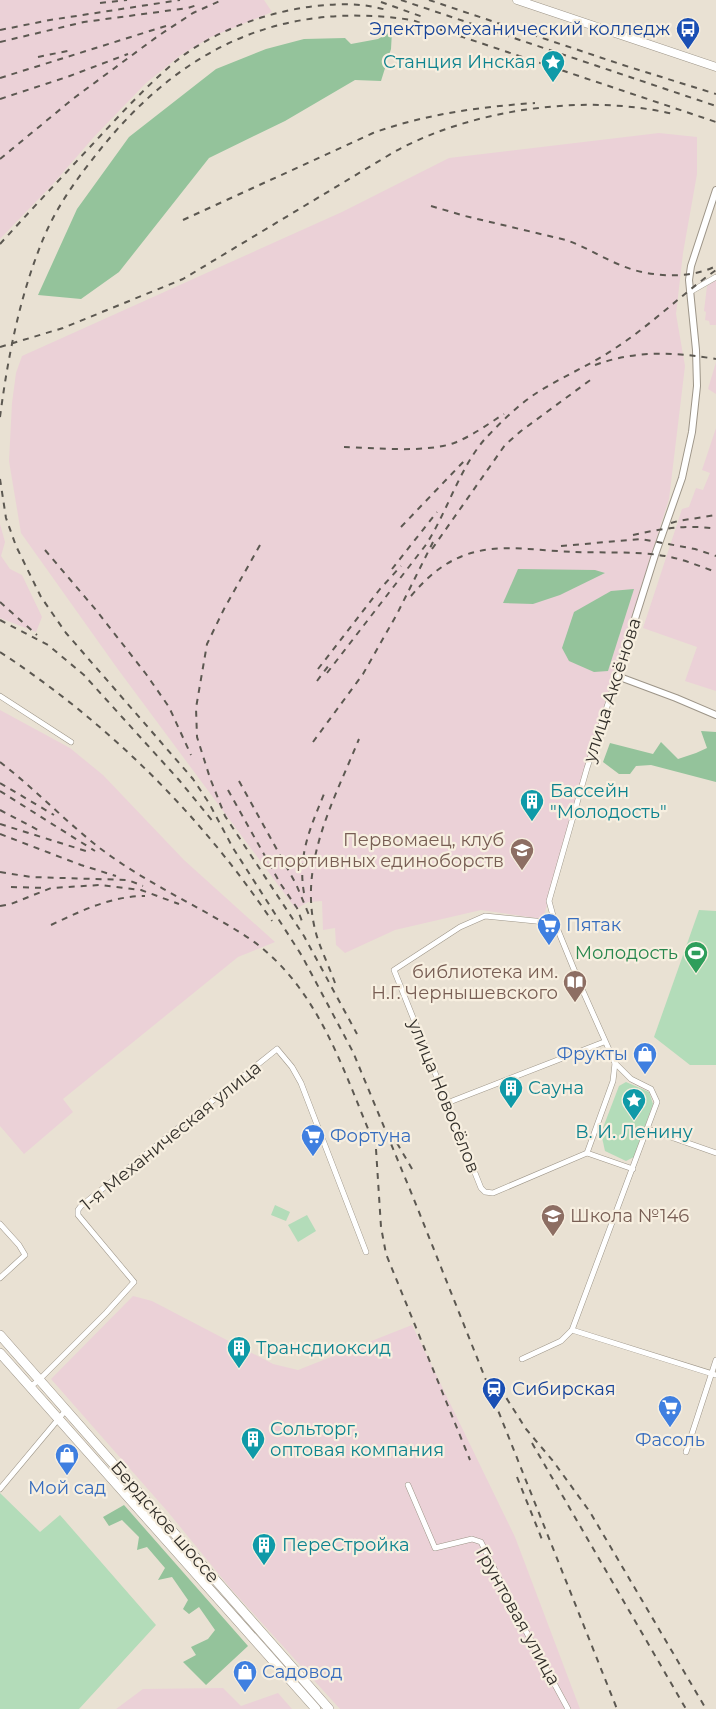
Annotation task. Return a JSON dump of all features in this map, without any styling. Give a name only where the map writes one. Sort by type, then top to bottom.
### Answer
[{"type":"highway","name":"Бердское шоссе","points":[[0,1336],[329,1709]]},
{"type":"highway","name":"Бердское шоссе","points":[[0,1353],[316,1709]]},
{"type":"main road","points":[[518,0],[716,68]]},
{"type":"street","name":"улица Аксёнова","points":[[572,1330],[657,1102],[651,1088],[630,1079],[615,1063],[604,1042],[555,923],[549,901],[587,768],[655,555],[682,478],[692,432],[696,386],[696,350],[690,292],[691,266],[716,190]]},
{"type":"street","points":[[690,292],[716,277]]},
{"type":"street","points":[[617,676],[716,715]]},
{"type":"street","points":[[0,696],[71,742]]},
{"type":"street","name":"улица Новосёлов","points":[[555,923],[485,916],[460,927],[394,970],[481,1188],[486,1192],[493,1192],[587,1153]]},
{"type":"street","points":[[447,1103],[604,1042]]},
{"type":"street","name":"1-я Механическая улица","points":[[29,1387],[39,1380],[106,1313],[134,1282],[78,1216],[78,1210],[277,1049],[292,1067],[300,1083],[366,1252]]},
{"type":"street","points":[[615,1063],[613,1081],[587,1153],[632,1169]]},
{"type":"street","points":[[648,1129],[716,1154]]},
{"type":"street","points":[[0,1224],[19,1245],[25,1255],[0,1278]]},
{"type":"street","points":[[522,1359],[562,1341],[572,1330],[714,1374]]},
{"type":"street","points":[[686,1452],[714,1374],[716,1360]]},
{"type":"street","points":[[0,1489],[66,1410]]},
{"type":"street","name":"Грунтовая улица","points":[[408,1485],[436,1548],[472,1539],[481,1542],[515,1612],[568,1709]]},
{"type":"shaded area","points":[[0,0],[264,0],[272,12],[211,37],[181,55],[146,83],[0,239]]},
{"type":"shaded area","points":[[659,133],[697,137],[697,174],[683,253],[676,314],[685,366],[669,499],[616,665],[543,919],[481,910],[395,930],[345,953],[336,945],[335,928],[323,930],[322,901],[308,902],[296,909],[117,668],[21,533],[9,461],[12,403],[16,373],[22,356],[342,212],[449,158]]},
{"type":"shaded area","points":[[716,280],[716,325],[710,325],[709,321],[705,320],[706,312],[704,311],[707,286]]},
{"type":"shaded area","points":[[716,362],[716,394],[708,389]]},
{"type":"shaded area","points":[[716,428],[716,691],[685,681],[697,647],[643,628],[682,509],[689,507],[696,488],[703,490],[710,473],[702,470]]},
{"type":"shaded area","points":[[0,524],[5,542],[1,556],[10,569],[22,575],[42,617],[36,632],[0,618]]},
{"type":"shaded area","points":[[0,710],[70,748],[103,775],[184,860],[275,942],[238,957],[63,1099],[73,1112],[24,1154],[0,1126]]},
{"type":"shaded area","points":[[133,1296],[152,1301],[273,1364],[298,1370],[412,1325],[515,1537],[580,1709],[340,1709],[231,1589],[168,1512],[51,1379]]},
{"type":"shaded area","points":[[223,1688],[241,1706],[278,1693],[292,1709],[116,1709],[143,1689]]},
{"type":"green space","points":[[392,31],[391,49],[381,81],[355,80],[285,121],[209,158],[119,272],[81,299],[38,295],[77,209],[129,137],[216,69],[266,49],[304,39],[345,38],[351,44],[378,39]]},
{"type":"green space","points":[[518,569],[595,570],[605,573],[560,595],[533,604],[503,603]]},
{"type":"green space","points":[[634,589],[608,671],[594,672],[569,661],[562,648],[574,612],[611,591]]},
{"type":"green space","points":[[701,731],[716,732],[716,782],[651,765],[636,766],[630,774],[619,774],[603,762],[610,743],[653,754],[661,742],[678,759],[707,748]]},
{"type":"green space","name":"Молодость","points":[[699,910],[716,911],[716,1065],[690,1065],[654,1037]]},
{"type":"green space","points":[[626,1082],[649,1092],[653,1104],[634,1157],[626,1161],[605,1151],[601,1133],[619,1086]]},
{"type":"green space","points":[[275,1205],[290,1212],[286,1221],[271,1215]]},
{"type":"green space","points":[[307,1215],[316,1231],[298,1242],[288,1225]]},
{"type":"green space","points":[[0,1493],[40,1532],[60,1515],[156,1625],[79,1709],[0,1709]]},
{"type":"green space","points":[[124,1505],[248,1646],[206,1685],[183,1662],[196,1655],[191,1647],[208,1639],[215,1630],[199,1607],[189,1614],[183,1609],[188,1600],[172,1577],[158,1580],[165,1568],[147,1547],[137,1550],[139,1537],[122,1520],[109,1526],[103,1517]]},
{"type":"railway","points":[[100,3],[127,0]]},
{"type":"railway","points":[[0,30],[50,20],[180,0]]},
{"type":"railway","points":[[0,159],[74,98],[158,36],[193,13],[222,0]]},
{"type":"railway","points":[[401,0],[716,106]]},
{"type":"railway","points":[[429,0],[716,94]]},
{"type":"railway","points":[[381,2],[423,17]]},
{"type":"railway","points":[[0,42],[84,22],[188,8],[200,4]]},
{"type":"railway","points":[[0,244],[143,92],[176,61],[195,47],[239,25],[264,17],[313,6],[361,5],[387,10]]},
{"type":"railway","points":[[0,417],[11,348],[28,281],[49,225],[62,203],[91,161],[130,115],[164,85],[199,59],[236,40],[276,26],[319,18],[364,16],[412,20],[716,122]]},
{"type":"railway","points":[[0,78],[169,25]]},
{"type":"railway","points":[[38,57],[72,50]]},
{"type":"railway","points":[[0,99],[128,54]]},
{"type":"railway","points":[[183,220],[373,133],[393,126],[453,112],[535,103]]},
{"type":"railway","points":[[0,347],[63,328],[183,279],[394,152],[425,137],[458,125],[530,109],[567,105],[604,105],[639,108],[673,114]]},
{"type":"railway","points":[[431,206],[566,240],[634,270],[664,275],[685,275],[714,267]]},
{"type":"railway","points":[[327,673],[425,546],[467,465],[484,440],[528,399],[617,347],[716,270]]},
{"type":"railway","points":[[595,365],[625,357],[655,354],[716,359]]},
{"type":"railway","points":[[432,549],[505,445],[593,378]]},
{"type":"railway","points":[[344,447],[415,449],[443,446],[467,437],[504,414]]},
{"type":"railway","points":[[401,527],[466,459]]},
{"type":"railway","points":[[0,479],[6,518],[16,546],[41,597],[66,633],[193,779],[209,803],[233,848],[302,956],[353,1052],[413,1197],[617,1709]]},
{"type":"railway","points":[[392,569],[437,512]]},
{"type":"railway","points":[[671,523],[716,515]]},
{"type":"railway","points":[[633,535],[685,527],[716,529]]},
{"type":"railway","points":[[561,546],[641,539],[695,549],[716,556]]},
{"type":"railway","points":[[313,742],[363,674],[397,614],[433,542]]},
{"type":"railway","points":[[260,545],[224,609],[207,644],[196,708],[197,737],[225,816],[304,936],[357,1034]]},
{"type":"railway","points":[[411,596],[430,576],[451,561],[468,554],[494,549],[521,548],[574,552],[654,554],[678,559],[716,572]]},
{"type":"railway","points":[[45,550],[96,610],[146,674],[169,707],[191,755]]},
{"type":"railway","points":[[318,669],[380,589],[401,566]]},
{"type":"railway","points":[[0,602],[37,635]]},
{"type":"railway","points":[[0,620],[48,645],[84,675],[179,780],[215,824]]},
{"type":"railway","points":[[0,652],[78,709],[150,773],[214,844],[272,921]]},
{"type":"railway","points":[[317,681],[329,665]]},
{"type":"railway","points":[[335,983],[318,940],[312,914],[311,888],[314,862],[320,837],[359,739]]},
{"type":"railway","points":[[0,762],[101,849],[166,891],[243,934],[262,948],[282,967],[300,988],[328,1035],[371,1136]]},
{"type":"railway","points":[[239,781],[296,884],[309,915]]},
{"type":"railway","points":[[0,783],[54,815]]},
{"type":"railway","points":[[304,893],[302,879],[304,852],[311,827],[326,789]]},
{"type":"railway","points":[[228,790],[280,883],[297,908],[303,924]]},
{"type":"railway","points":[[0,791],[95,851]]},
{"type":"railway","points":[[0,810],[40,831]]},
{"type":"railway","points":[[0,824],[89,852]]},
{"type":"railway","points":[[0,834],[81,865],[116,876]]},
{"type":"railway","points":[[0,872],[31,877],[128,880],[143,886]]},
{"type":"railway","points":[[0,906],[11,904],[51,888],[100,885],[141,890],[179,904]]},
{"type":"railway","points":[[11,887],[46,888]]},
{"type":"railway","points":[[51,925],[108,901],[145,896]]},
{"type":"railway","points":[[397,1143],[415,1174]]},
{"type":"railway","points":[[376,1149],[381,1227],[386,1254],[470,1460]]},
{"type":"railway","points":[[500,1388],[526,1429],[553,1461],[590,1512],[706,1709]]},
{"type":"railway","points":[[532,1443],[686,1709]]},
{"type":"railway","points":[[517,1477],[543,1542]]},
{"type":"place","name":"Электромеханический колледж","points":[[688,50]]},
{"type":"place","name":"Станция Инская","points":[[553,83]]},
{"type":"place","name":"Бассейн \"Молодость\"","points":[[532,822]]},
{"type":"place","name":"Первомаец, клуб спортивных единоборств","points":[[522,871]]},
{"type":"place","name":"Пятак","points":[[549,946]]},
{"type":"place","name":"Молодость","points":[[696,974]]},
{"type":"place","name":"библиотека им. Н.Г. Чернышевского","points":[[575,1003]]},
{"type":"place","name":"Фрукты","points":[[645,1075]]},
{"type":"place","name":"Сауна","points":[[511,1109]]},
{"type":"place","name":"В. И. Ленину","points":[[634,1121]]},
{"type":"place","name":"Фортуна","points":[[313,1157]]},
{"type":"place","name":"Школа №146","points":[[553,1237]]},
{"type":"place","name":"Трансдиоксид","points":[[239,1369]]},
{"type":"place","name":"Сибирская","points":[[494,1410]]},
{"type":"place","name":"Фасоль","points":[[670,1428]]},
{"type":"place","name":"Сольторг, оптовая компания","points":[[253,1460]]},
{"type":"place","name":"Мой сад","points":[[67,1476]]},
{"type":"place","name":"ПереСтройка","points":[[264,1566]]},
{"type":"place","name":"Садовод","points":[[245,1693]]}]
